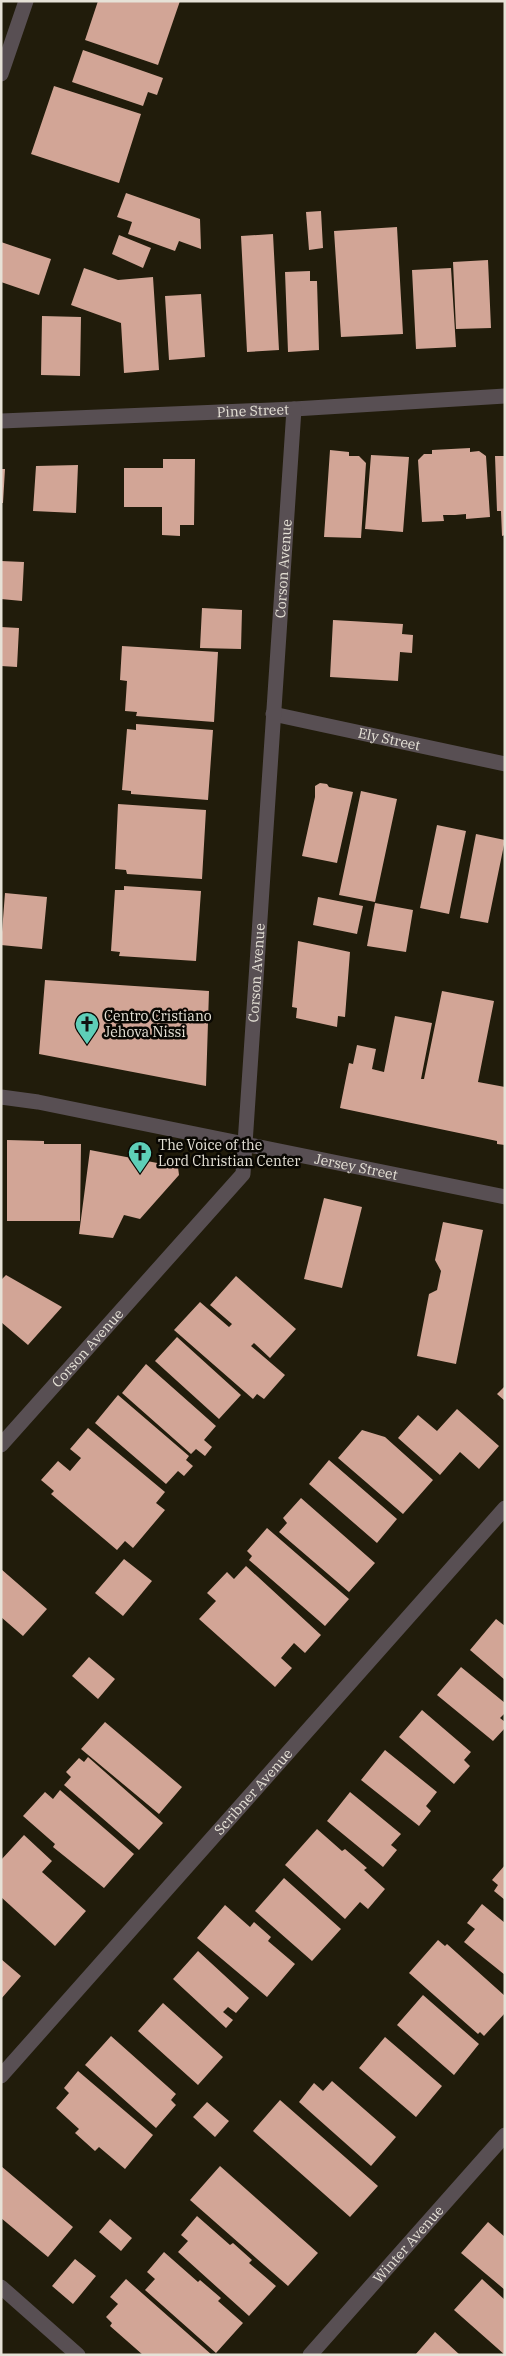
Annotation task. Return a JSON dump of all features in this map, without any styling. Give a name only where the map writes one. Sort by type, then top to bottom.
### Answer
[{"type":"street","points":[[1,74],[26,1]]},
{"type":"street","name":"Pine Street","points":[[1,421],[294,408],[505,396]]},
{"type":"street","name":"Corson Avenue","points":[[1,1445],[243,1174],[294,408]]},
{"type":"street","name":"Ely Street","points":[[274,714],[505,764]]},
{"type":"street","name":"Jersey Street","points":[[1,1097],[38,1102],[505,1197]]},
{"type":"street","name":"Scribner Avenue","points":[[1,2076],[505,1508]]},
{"type":"street","name":"Winter Avenue","points":[[310,2355],[505,2135]]},
{"type":"street","points":[[1,2287],[78,2355]]},
{"type":"building","points":[[98,1],[180,1],[158,65],[85,40]]},
{"type":"building","points":[[83,50],[163,78],[157,95],[148,92],[143,106],[72,82]]},
{"type":"building","points":[[54,86],[141,114],[119,183],[31,154]]},
{"type":"building","points":[[126,193],[200,219],[201,249],[179,241],[175,251],[128,234],[132,222],[117,217]]},
{"type":"building","points":[[321,211],[323,248],[309,250],[306,212]]},
{"type":"building","points":[[397,227],[403,334],[341,337],[334,231]]},
{"type":"building","points":[[273,234],[279,350],[247,352],[241,236]]},
{"type":"building","points":[[119,235],[151,248],[143,268],[112,254]]},
{"type":"building","points":[[1,242],[51,259],[39,295],[1,282]]},
{"type":"building","points":[[488,260],[491,328],[456,329],[453,262]]},
{"type":"building","points":[[84,268],[118,280],[153,277],[159,370],[124,373],[121,323],[71,305]]},
{"type":"building","points":[[451,268],[456,347],[416,349],[412,270]]},
{"type":"building","points":[[310,271],[310,281],[317,281],[319,350],[288,352],[285,272]]},
{"type":"building","points":[[201,294],[205,357],[169,360],[165,296]]},
{"type":"building","points":[[42,316],[81,317],[80,376],[41,375]]},
{"type":"building","points":[[470,448],[470,452],[479,451],[486,456],[490,517],[466,519],[466,514],[443,515],[444,521],[422,522],[418,460],[424,454],[432,454],[432,450]]},
{"type":"building","points":[[330,450],[349,452],[349,456],[359,456],[366,463],[361,538],[324,537]]},
{"type":"building","points":[[371,455],[409,457],[403,532],[365,529]]},
{"type":"building","points":[[495,456],[505,456],[505,535],[502,536],[501,511],[497,511]]},
{"type":"building","points":[[163,459],[195,459],[194,525],[180,525],[180,536],[162,535],[162,507],[124,507],[124,468],[163,468]]},
{"type":"building","points":[[78,465],[76,513],[33,511],[36,466]]},
{"type":"building","points":[[1,469],[5,469],[3,503],[1,503]]},
{"type":"building","points":[[1,561],[24,562],[22,601],[1,599]]},
{"type":"building","points":[[202,608],[242,610],[241,649],[200,648]]},
{"type":"building","points":[[333,620],[403,624],[402,634],[413,635],[412,653],[400,652],[398,681],[330,677]]},
{"type":"building","points":[[1,627],[19,628],[17,667],[1,666]]},
{"type":"building","points":[[122,646],[218,652],[214,722],[136,716],[137,712],[125,711],[127,681],[120,680]]},
{"type":"building","points":[[136,724],[213,730],[208,800],[131,794],[131,791],[122,790],[127,729],[136,730]]},
{"type":"building","points":[[320,783],[353,792],[337,863],[302,856],[315,797],[315,786]]},
{"type":"building","points":[[361,791],[397,799],[375,902],[339,895]]},
{"type":"building","points":[[118,804],[206,810],[202,879],[127,874],[126,870],[115,869]]},
{"type":"building","points":[[437,825],[466,831],[449,914],[420,908]]},
{"type":"building","points":[[476,834],[505,840],[488,923],[460,918]]},
{"type":"building","points":[[124,886],[201,891],[196,961],[119,956],[120,952],[111,951],[115,890],[124,890]]},
{"type":"building","points":[[5,893],[47,897],[42,949],[1,945]]},
{"type":"building","points":[[318,897],[363,906],[357,934],[313,925]]},
{"type":"building","points":[[375,903],[413,910],[406,952],[367,946]]},
{"type":"building","points":[[298,941],[350,952],[345,1017],[338,1016],[337,1027],[296,1018],[297,1008],[292,1007]]},
{"type":"building","points":[[45,980],[209,991],[206,1086],[39,1054]]},
{"type":"building","points":[[442,991],[494,1001],[478,1082],[505,1087],[505,1145],[497,1144],[497,1141],[340,1108],[349,1063],[353,1064],[357,1045],[376,1049],[372,1069],[384,1072],[395,1016],[432,1023],[421,1079],[424,1079]]},
{"type":"building","points":[[7,1140],[44,1141],[44,1144],[81,1144],[80,1221],[7,1221]]},
{"type":"building","points":[[90,1150],[178,1167],[179,1175],[140,1219],[124,1215],[113,1238],[79,1234]]},
{"type":"building","points":[[324,1198],[362,1207],[342,1288],[304,1279]]},
{"type":"building","points":[[443,1222],[483,1230],[456,1364],[417,1356],[429,1294],[437,1290],[441,1271],[435,1260]]},
{"type":"building","points":[[6,1275],[62,1307],[28,1345],[1,1322],[1,1280]]},
{"type":"building","points":[[236,1276],[296,1329],[270,1358],[254,1343],[251,1346],[285,1375],[264,1399],[257,1394],[253,1399],[174,1330],[200,1302],[229,1327],[232,1324],[210,1305]]},
{"type":"building","points":[[177,1337],[241,1395],[219,1419],[155,1361]]},
{"type":"building","points":[[146,1364],[216,1426],[204,1440],[212,1447],[205,1456],[196,1449],[191,1454],[122,1393]]},
{"type":"building","points":[[505,1386],[505,1401],[497,1394]]},
{"type":"building","points":[[118,1395],[189,1456],[186,1460],[193,1466],[184,1476],[178,1471],[166,1484],[95,1423]]},
{"type":"building","points":[[457,1409],[499,1446],[479,1469],[460,1452],[440,1475],[398,1438],[418,1415],[437,1431]]},
{"type":"building","points":[[88,1428],[165,1492],[156,1503],[165,1510],[133,1548],[125,1541],[117,1550],[51,1494],[54,1491],[41,1480],[58,1461],[70,1471],[81,1458],[70,1449]]},
{"type":"building","points":[[362,1430],[385,1437],[433,1480],[403,1514],[338,1458]]},
{"type":"building","points":[[329,1460],[397,1519],[377,1543],[309,1484]]},
{"type":"building","points":[[301,1498],[375,1563],[349,1592],[279,1532],[287,1523],[283,1518]]},
{"type":"building","points":[[267,1528],[349,1599],[325,1626],[249,1560],[252,1556],[247,1551]]},
{"type":"building","points":[[124,1559],[152,1581],[123,1616],[95,1593]]},
{"type":"building","points":[[246,1566],[321,1635],[305,1653],[294,1643],[281,1658],[292,1668],[275,1687],[199,1619],[216,1601],[207,1593],[227,1572],[234,1579]]},
{"type":"building","points":[[1,1569],[47,1609],[23,1636],[1,1617]]},
{"type":"building","points":[[496,1619],[505,1626],[505,1680],[470,1650]]},
{"type":"building","points":[[89,1657],[115,1679],[98,1699],[72,1676]]},
{"type":"building","points":[[461,1667],[505,1703],[505,1713],[500,1718],[505,1722],[505,1728],[493,1741],[437,1695]]},
{"type":"building","points":[[422,1710],[471,1752],[464,1760],[470,1766],[454,1784],[399,1737]]},
{"type":"building","points":[[105,1722],[182,1787],[159,1814],[81,1749]]},
{"type":"building","points":[[385,1750],[437,1792],[426,1806],[431,1811],[419,1826],[361,1780]]},
{"type":"building","points":[[88,1757],[163,1823],[139,1850],[64,1785],[71,1777],[66,1772],[79,1758],[84,1762]]},
{"type":"building","points":[[60,1790],[134,1854],[104,1888],[53,1847],[55,1844],[23,1816],[45,1792],[53,1799]]},
{"type":"building","points":[[350,1792],[401,1834],[391,1845],[397,1850],[383,1867],[327,1821]]},
{"type":"building","points":[[317,1829],[342,1851],[345,1849],[367,1868],[364,1870],[385,1889],[368,1909],[360,1902],[345,1919],[285,1865]]},
{"type":"building","points":[[24,1835],[52,1861],[42,1872],[86,1911],[55,1946],[1,1897],[1,1860]]},
{"type":"building","points":[[505,1865],[505,1900],[494,1891],[498,1885],[492,1880]]},
{"type":"building","points":[[284,1878],[341,1929],[312,1961],[255,1911]]},
{"type":"building","points":[[482,1904],[505,1923],[505,1975],[464,1942],[475,1929],[467,1923]]},
{"type":"building","points":[[225,1905],[250,1927],[254,1922],[271,1937],[268,1941],[295,1964],[267,1997],[197,1938]]},
{"type":"building","points":[[438,1940],[445,1946],[447,1944],[505,1996],[505,2013],[484,2036],[480,2032],[478,2034],[409,1973]]},
{"type":"building","points":[[198,1951],[249,1998],[236,2013],[228,2007],[223,2012],[233,2020],[226,2028],[173,1979]]},
{"type":"building","points":[[1,1959],[21,1976],[1,1999]]},
{"type":"building","points":[[423,1995],[479,2044],[454,2075],[397,2025]]},
{"type":"building","points":[[163,2003],[223,2057],[198,2085],[138,2031]]},
{"type":"building","points":[[111,2036],[176,2094],[171,2100],[176,2105],[156,2128],[85,2065]]},
{"type":"building","points":[[385,2037],[442,2086],[416,2117],[359,2068]]},
{"type":"building","points":[[78,2071],[153,2135],[125,2169],[99,2147],[95,2151],[75,2133],[79,2129],[56,2108],[69,2093],[64,2088]]},
{"type":"building","points":[[332,2081],[396,2137],[371,2166],[299,2102],[314,2083],[323,2091]]},
{"type":"building","points":[[280,2100],[378,2186],[350,2217],[253,2131]]},
{"type":"building","points":[[207,2102],[229,2121],[215,2137],[193,2117]]},
{"type":"building","points":[[1,2166],[73,2227],[48,2257],[1,2218]]},
{"type":"building","points":[[220,2166],[318,2253],[288,2286],[190,2200]]},
{"type":"building","points":[[197,2216],[230,2245],[233,2243],[252,2260],[249,2263],[276,2286],[249,2316],[178,2252],[188,2241],[181,2235]]},
{"type":"building","points":[[110,2219],[132,2238],[121,2251],[99,2232]]},
{"type":"building","points":[[488,2222],[505,2237],[505,2290],[461,2253]]},
{"type":"building","points":[[164,2252],[198,2282],[200,2280],[221,2298],[218,2301],[243,2323],[216,2353],[145,2290],[155,2279],[147,2272]]},
{"type":"building","points":[[75,2259],[96,2276],[73,2304],[52,2286]]},
{"type":"building","points":[[126,2279],[212,2355],[143,2355],[110,2326],[112,2323],[106,2317],[118,2304],[110,2297]]},
{"type":"building","points":[[482,2279],[505,2300],[505,2355],[454,2310]]},
{"type":"building","points":[[435,2332],[460,2355],[415,2355]]},
{"type":"place","name":"Centro Cristiano Jehova Nissi","points":[[87,1045]]},
{"type":"place","name":"The Voice of the Lord Christian Center","points":[[140,1174]]}]
